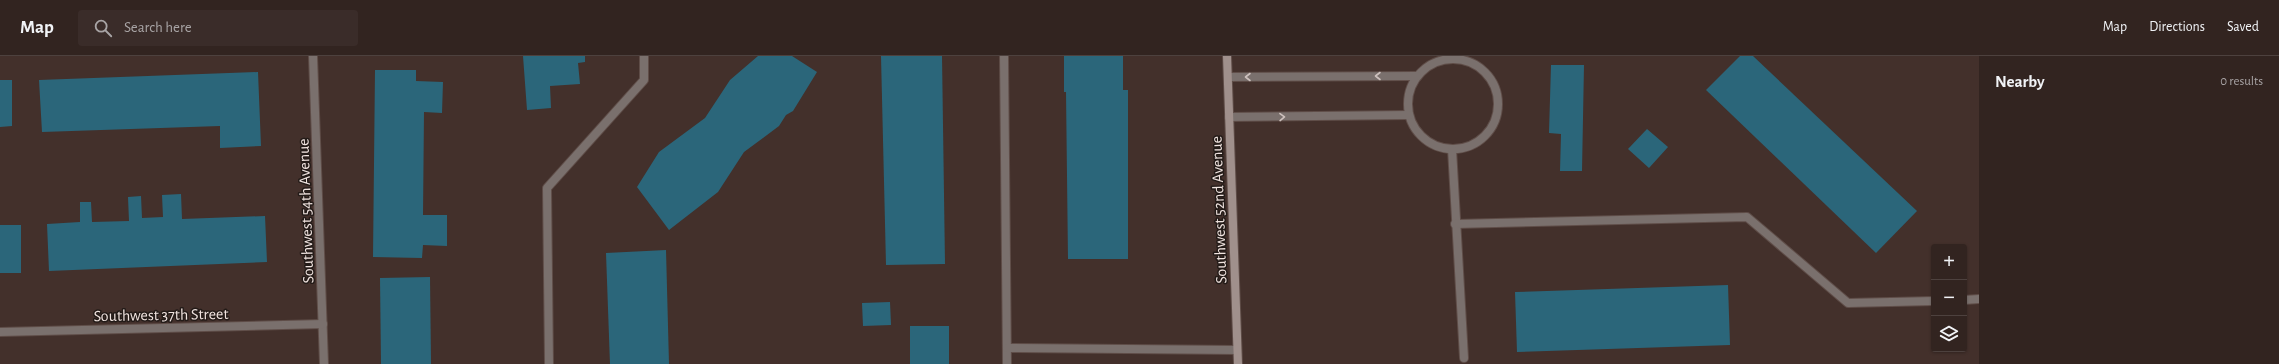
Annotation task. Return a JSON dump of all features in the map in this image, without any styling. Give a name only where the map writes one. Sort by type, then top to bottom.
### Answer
[{"type":"street","name":"Southwest 54th Avenue","points":[[313,56],[324,364]]},
{"type":"street","points":[[549,364],[547,188],[644,80],[644,56]]},
{"type":"street","points":[[1004,56],[1007,364]]},
{"type":"street","name":"Southwest 52nd Avenue","points":[[1227,56],[1238,364]]},
{"type":"street","points":[[1443,59],[1464,59],[1479,66],[1490,77],[1495,86],[1499,106],[1496,120],[1487,134],[1475,144],[1452,149],[1430,143],[1418,133],[1409,115],[1407,103],[1410,90],[1417,76],[1429,65],[1443,59]]},
{"type":"street","points":[[1228,77],[1417,76]]},
{"type":"street","points":[[1229,117],[1409,115]]},
{"type":"street","points":[[1452,149],[1455,224],[1464,358]]},
{"type":"street","points":[[1455,224],[1747,217],[1848,304],[1931,301]]},
{"type":"street","points":[[1967,300],[1979,299]]},
{"type":"street","name":"Southwest 37th Street","points":[[0,332],[323,324]]},
{"type":"street","points":[[1007,348],[1237,350]]},
{"type":"building","points":[[523,56],[585,56],[585,62],[578,63],[580,84],[550,86],[551,108],[527,110]]},
{"type":"building","points":[[758,56],[792,56],[817,72],[793,111],[786,115],[779,126],[744,152],[718,192],[669,230],[637,187],[659,152],[705,118],[730,80]]},
{"type":"building","points":[[881,56],[942,56],[945,264],[886,265]]},
{"type":"building","points":[[1064,56],[1123,56],[1123,90],[1128,90],[1128,259],[1068,259],[1066,92],[1064,92]]},
{"type":"building","points":[[1740,56],[1753,56],[1917,211],[1876,253],[1706,90]]},
{"type":"building","points":[[1551,65],[1584,65],[1582,171],[1560,171],[1561,134],[1549,133]]},
{"type":"building","points":[[375,70],[416,70],[416,81],[443,82],[442,113],[424,112],[423,215],[447,215],[447,246],[423,245],[422,258],[373,257]]},
{"type":"building","points":[[258,72],[261,146],[220,148],[220,126],[42,132],[39,80]]},
{"type":"building","points":[[0,80],[12,80],[12,126],[0,127]]},
{"type":"building","points":[[1647,129],[1668,147],[1649,168],[1628,149]]},
{"type":"building","points":[[181,194],[182,219],[265,216],[267,262],[49,271],[47,224],[80,222],[80,202],[91,202],[92,222],[129,221],[128,197],[141,196],[142,218],[163,217],[162,195]]},
{"type":"building","points":[[0,225],[21,225],[21,273],[0,273]]},
{"type":"building","points":[[666,250],[669,364],[610,364],[606,253]]},
{"type":"building","points":[[430,277],[431,364],[381,364],[380,278]]},
{"type":"building","points":[[1728,285],[1730,345],[1517,352],[1515,292]]},
{"type":"building","points":[[890,302],[891,325],[863,326],[862,303]]},
{"type":"building","points":[[910,326],[949,326],[949,364],[910,364]]}]
